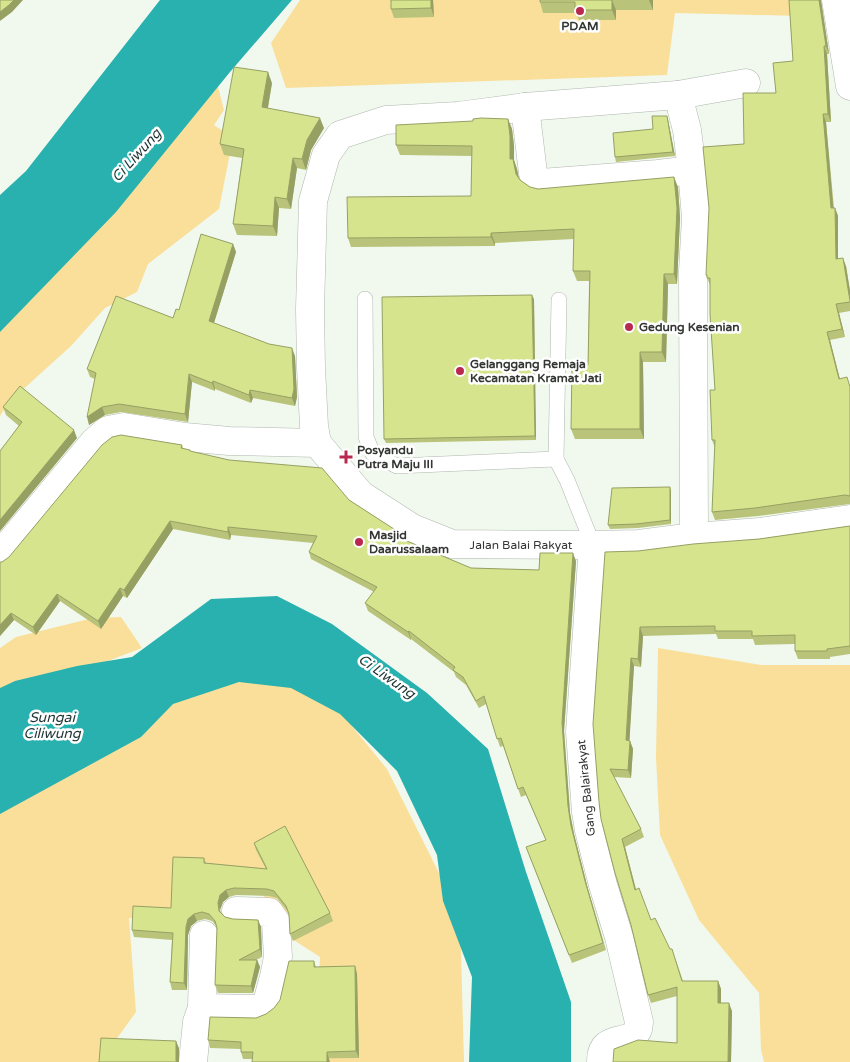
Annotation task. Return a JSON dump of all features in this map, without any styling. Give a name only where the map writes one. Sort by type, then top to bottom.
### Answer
[{"type":"street","points":[[836,0],[850,86]]},
{"type":"street","points":[[0,555],[94,442],[108,430],[124,427],[185,437],[230,441],[317,443],[312,397],[310,319],[313,201],[326,155],[340,135],[386,120],[458,116],[525,108],[678,95],[746,83]]},
{"type":"street","points":[[678,95],[687,130],[696,218],[693,290],[694,537]]},
{"type":"street","points":[[525,108],[532,173],[535,180],[541,183],[692,170]]},
{"type":"street","name":"Jalan Balai Rakyat","points":[[317,443],[362,494],[412,528],[452,544],[639,544],[694,537],[760,532],[850,520]]},
{"type":"street","name":"Gang Balairakyat","points":[[592,545],[580,732],[587,822],[602,884],[619,937],[639,1022],[637,1034],[604,1046],[601,1052],[601,1062]]},
{"type":"street","points":[[202,1008],[259,1009],[267,1003],[278,957],[276,922],[268,912],[236,911]]},
{"type":"street","points":[[193,1062],[197,1022],[202,1008],[204,935]]},
{"type":"lane","points":[[365,299],[366,437],[373,454],[397,466],[556,459]]},
{"type":"lane","points":[[559,300],[556,459],[567,480],[592,545]]},
{"type":"shaded area","points":[[300,0],[796,0],[799,16],[675,13],[667,75],[286,88],[271,43]]},
{"type":"shaded area","points":[[217,83],[224,110],[214,125],[233,138],[219,209],[148,264],[137,292],[105,308],[71,346],[8,403],[0,416],[0,318]]},
{"type":"shaded area","points":[[121,617],[142,648],[0,702],[0,648],[16,637],[93,618]]},
{"type":"shaded area","points":[[658,648],[761,665],[850,665],[850,1062],[764,1062],[761,1050],[759,993],[699,920],[660,835],[656,757]]},
{"type":"shaded area","points":[[307,671],[387,769],[460,915],[464,1062],[315,1062],[320,957],[292,939],[250,875],[193,919],[129,918],[136,1012],[100,1062],[0,1062],[0,779],[219,679]]},
{"type":"water","name":"Ci Liwung","points":[[160,0],[292,0],[230,72],[116,212],[0,332],[0,195],[26,171]]},
{"type":"water","name":"Sungai Ciliwung","points":[[277,596],[332,624],[427,693],[488,749],[526,872],[571,1002],[571,1062],[469,1062],[472,977],[443,901],[437,855],[397,771],[340,714],[291,688],[239,682],[173,704],[141,737],[0,814],[0,688],[15,681],[77,666],[132,657],[211,599]]},
{"type":"building","points":[[0,0],[14,0],[0,12]]},
{"type":"building","points":[[391,0],[431,0],[431,8],[391,9]]},
{"type":"building","points":[[540,0],[612,0],[612,10],[575,10],[575,2],[540,2]]},
{"type":"building","points":[[789,0],[819,0],[826,46],[824,46],[828,114],[823,114],[831,208],[835,208],[836,259],[843,258],[850,301],[836,304],[842,329],[827,332],[839,379],[847,377],[850,387],[850,496],[845,495],[712,512],[715,440],[712,440],[710,390],[715,390],[710,314],[710,278],[707,278],[706,275],[709,208],[703,147],[744,144],[743,93],[776,93],[773,63],[793,61]]},
{"type":"building","points":[[234,67],[268,72],[262,107],[320,118],[307,140],[302,159],[293,158],[287,199],[275,197],[273,226],[233,224],[244,149],[220,144]]},
{"type":"building","points":[[652,116],[667,116],[673,152],[615,157],[613,133],[653,129]]},
{"type":"building","points":[[473,119],[508,119],[510,159],[513,159],[516,174],[520,180],[530,187],[538,189],[674,177],[677,208],[674,274],[664,274],[662,352],[640,352],[640,429],[571,429],[572,365],[588,365],[590,271],[573,271],[574,229],[491,233],[491,237],[348,238],[347,197],[471,196],[472,146],[396,145],[396,125],[473,121]]},
{"type":"building","points":[[201,234],[233,244],[209,321],[269,344],[292,348],[294,389],[292,398],[250,390],[249,395],[189,374],[185,414],[119,404],[102,407],[87,417],[96,373],[87,369],[116,296],[173,318],[176,309],[179,310]]},
{"type":"building","name":"Gelanggang Remaja Kecamatan Kramat Jati","points":[[532,295],[535,436],[384,439],[382,297]]},
{"type":"building","points":[[20,386],[74,430],[0,520],[0,451],[22,422],[3,407]]},
{"type":"building","points":[[121,435],[182,445],[181,448],[190,451],[229,460],[322,468],[349,500],[397,531],[395,536],[471,568],[539,570],[540,553],[573,553],[562,723],[568,806],[585,881],[603,943],[569,955],[526,847],[546,840],[523,787],[518,789],[501,738],[497,739],[484,696],[476,701],[463,677],[453,670],[455,667],[409,631],[365,603],[377,587],[309,552],[317,536],[228,527],[228,532],[170,521],[124,590],[120,588],[98,621],[57,594],[33,627],[11,613],[0,625],[0,562],[9,557],[102,445],[112,437]]},
{"type":"building","points":[[670,487],[670,520],[608,525],[612,488]]},
{"type":"building","points":[[850,526],[850,646],[827,649],[827,651],[795,651],[795,635],[752,636],[752,631],[715,631],[715,626],[640,627],[638,659],[631,658],[626,740],[630,741],[628,770],[610,769],[641,829],[622,839],[635,890],[639,888],[651,920],[655,918],[670,949],[672,949],[682,981],[718,981],[718,1003],[729,1003],[728,1062],[613,1062],[614,1049],[638,1040],[677,1043],[677,987],[648,995],[631,925],[601,819],[593,724],[605,552],[638,551],[693,544],[759,539]]},
{"type":"building","points":[[285,826],[330,913],[290,934],[289,914],[286,906],[274,891],[234,888],[226,890],[220,895],[218,903],[219,911],[225,917],[258,920],[260,949],[239,960],[257,960],[251,986],[215,985],[217,928],[215,921],[209,914],[202,912],[194,914],[188,919],[184,983],[170,982],[173,933],[132,930],[133,906],[171,908],[173,857],[204,858],[204,863],[267,869],[254,843]]},
{"type":"building","points":[[289,961],[314,961],[314,967],[355,966],[356,1051],[327,1052],[327,1062],[252,1062],[253,1052],[241,1052],[241,1042],[208,1040],[210,1017],[256,1018],[274,1008],[280,1000]]},
{"type":"building","points":[[101,1038],[176,1041],[177,1062],[99,1062]]},
{"type":"place","name":"PDAM","points":[[580,11]]},
{"type":"place","name":"Gedung Kesenian","points":[[629,327]]},
{"type":"place","name":"Gelanggang Remaja Kecamatan Kramat Jati","points":[[460,371]]},
{"type":"place","name":"Posyandu Putra Maju III","points":[[346,457]]},
{"type":"place","name":"Masjid Daarussalaam","points":[[359,542]]}]
